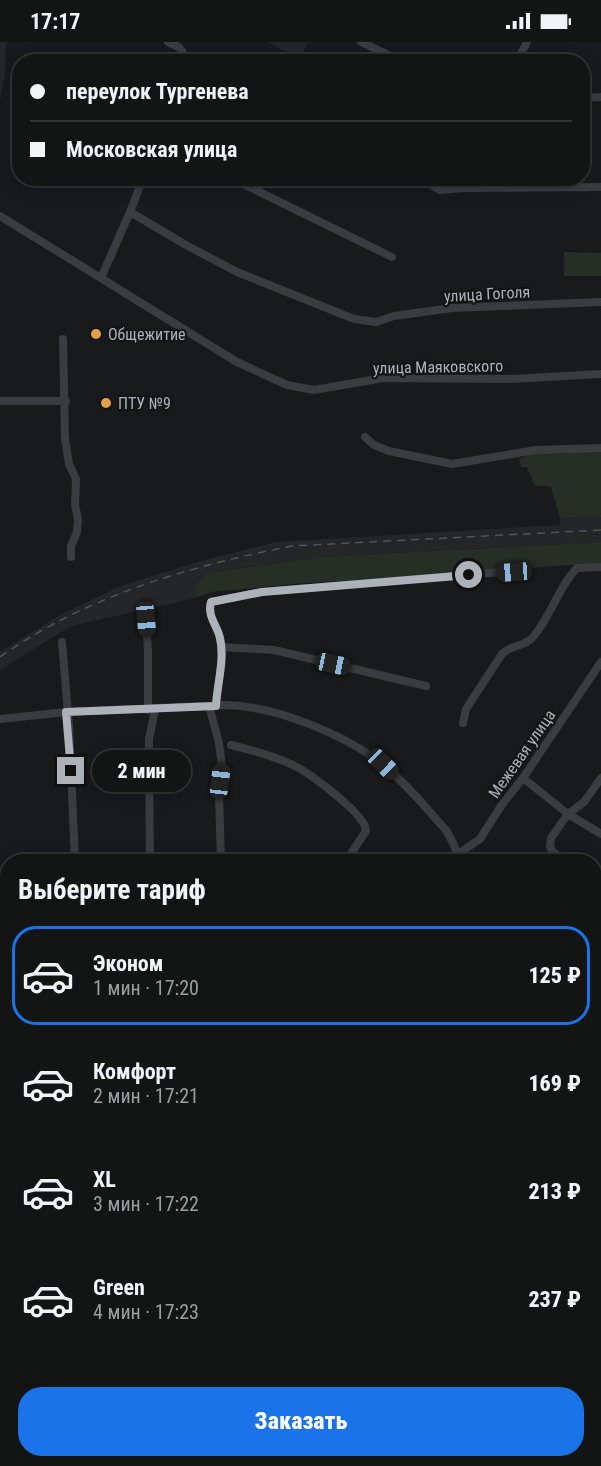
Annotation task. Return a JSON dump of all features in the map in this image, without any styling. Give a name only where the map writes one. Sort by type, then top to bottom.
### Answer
[{"type":"street","points":[[168,42],[178,47],[184,54]]},
{"type":"street","points":[[361,42],[386,54]]},
{"type":"street","points":[[101,278],[140,186]]},
{"type":"street","points":[[248,186],[392,256]]},
{"type":"street","points":[[433,186],[440,190],[601,187]]},
{"type":"street","name":"улица Гоголя","points":[[130,212],[237,272],[354,319],[376,322],[394,316],[452,308],[601,302]]},
{"type":"street","name":"улица Маяковского","points":[[0,216],[237,362],[287,385],[314,390],[383,378],[511,379],[601,374]]},
{"type":"street","points":[[63,339],[65,439],[69,464],[76,480],[75,504],[78,520],[77,532],[71,546],[71,557]]},
{"type":"street","points":[[0,401],[66,401]]},
{"type":"street","points":[[365,437],[374,445],[389,451],[452,464],[536,450],[601,448]]},
{"type":"street","points":[[463,723],[466,709],[502,654],[508,648],[528,642],[535,636],[570,575],[577,567],[601,567]]},
{"type":"street","points":[[221,854],[219,795],[222,766],[212,706],[220,673],[221,647],[220,638],[211,616],[211,602],[262,592],[514,572]]},
{"type":"street","points":[[146,619],[152,710],[149,739],[150,854]]},
{"type":"street","points":[[62,642],[68,701],[66,712],[69,725],[75,854]]},
{"type":"street","points":[[221,647],[274,650],[426,686]]},
{"type":"street","name":"Межевая улица","points":[[463,854],[480,839],[601,662]]},
{"type":"street","points":[[0,718],[66,712],[236,705],[266,711],[321,728],[349,742],[383,764],[446,830],[457,854]]},
{"type":"street","points":[[231,745],[294,765],[337,796],[357,814],[366,824],[366,831],[351,854]]},
{"type":"street","points":[[523,778],[568,814],[601,834]]},
{"type":"street","points":[[556,854],[550,843],[568,814],[584,802],[601,778]]},
{"type":"shaded area","points":[[0,42],[6,42],[5,74],[0,100]]},
{"type":"shaded area","points":[[268,42],[308,42],[302,54],[291,54]]},
{"type":"shaded area","points":[[564,252],[601,253],[601,276],[564,276]]},
{"type":"shaded area","points":[[601,450],[601,517],[560,518],[551,487],[534,485],[527,467],[521,467],[519,459],[534,453]]},
{"type":"shaded area","points":[[601,517],[601,542],[322,557],[206,573],[194,588],[196,598],[71,626],[0,670],[0,652],[60,615],[123,585],[201,561],[276,542],[560,525],[560,518]]},
{"type":"shaded area","points":[[601,542],[601,565],[566,565],[449,575],[304,583],[212,592],[196,598],[194,588],[206,573],[322,557]]},
{"type":"railway","points":[[0,657],[33,636],[103,600],[177,574],[254,554],[292,546],[601,530]]},
{"type":"place","name":"Общежитие","points":[[96,334]]},
{"type":"place","name":"ПТУ №9","points":[[106,403]]},
{"type":"route","points":[[71,771],[69,725],[66,712],[216,706],[222,660],[220,638],[211,616],[211,602],[262,592],[469,575]]}]
